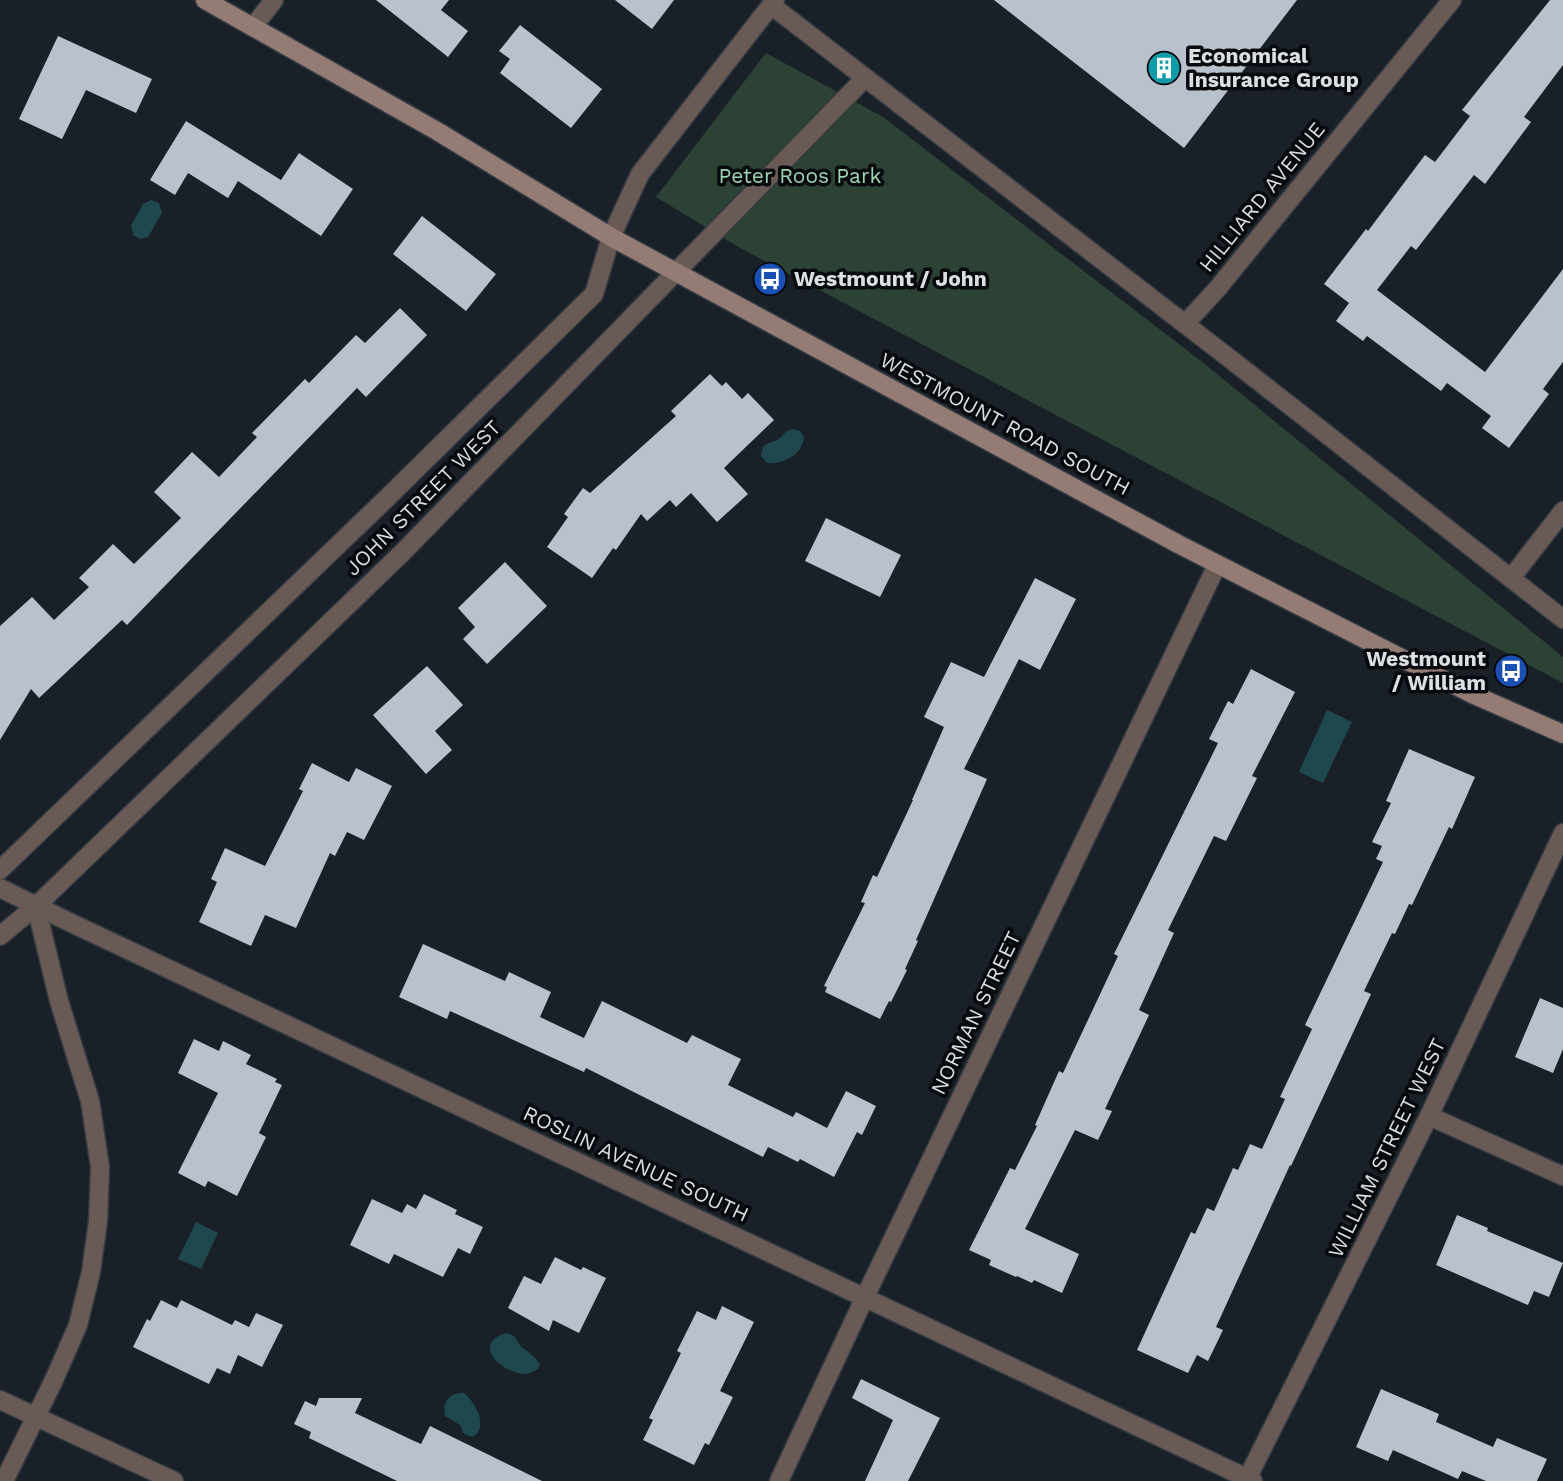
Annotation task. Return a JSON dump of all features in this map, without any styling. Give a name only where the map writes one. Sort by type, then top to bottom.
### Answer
[{"type":"main road","name":"WESTMOUNT ROAD SOUTH","points":[[205,0],[437,131],[611,237],[1217,565],[1472,694],[1563,734]]},
{"type":"street","points":[[253,27],[274,0]]},
{"type":"street","name":"HILLIARD AVENUE","points":[[1185,324],[1227,277],[1452,0]]},
{"type":"street","points":[[773,3],[865,78],[1563,618]]},
{"type":"street","name":"JOHN STREET WEST","points":[[0,870],[389,496],[594,294],[611,237],[640,174],[773,3]]},
{"type":"street","name":"JOHN STREET WEST","points":[[0,936],[36,906],[403,552],[865,78]]},
{"type":"street","points":[[1511,578],[1563,511]]},
{"type":"street","name":"NORMAN STREET","points":[[779,1481],[1217,565]]},
{"type":"street","name":"WILLIAM STREET WEST","points":[[1249,1480],[1429,1116],[1563,833]]},
{"type":"street","name":"ROSLIN AVENUE SOUTH","points":[[0,888],[1249,1480]]},
{"type":"street","points":[[4,1481],[78,1325],[91,1272],[98,1221],[100,1167],[90,1101],[59,1001],[36,906]]},
{"type":"street","points":[[1429,1116],[1563,1176]]},
{"type":"street","points":[[0,1400],[174,1481]]},
{"type":"green space","name":"Peter Roos Park","points":[[766,53],[883,117],[1201,361],[1563,657],[1563,683],[740,248],[656,197]]},
{"type":"shaded area","points":[[151,200],[159,203],[162,213],[148,237],[140,239],[133,235],[131,226],[143,204]]},
{"type":"shaded area","points":[[792,429],[800,431],[804,437],[800,449],[791,458],[767,463],[761,456],[764,446]]},
{"type":"shaded area","points":[[1327,710],[1352,722],[1323,783],[1299,772]]},
{"type":"shaded area","points":[[196,1222],[218,1233],[201,1269],[178,1259]]},
{"type":"shaded area","points":[[506,1333],[515,1337],[536,1359],[540,1364],[538,1369],[528,1374],[519,1373],[501,1365],[495,1359],[490,1352],[490,1345],[495,1338]]},
{"type":"shaded area","points":[[464,1393],[479,1415],[480,1427],[473,1437],[464,1434],[460,1425],[445,1416],[448,1399],[454,1394]]},
{"type":"building","points":[[376,0],[449,0],[441,10],[468,31],[448,57]]},
{"type":"building","points":[[615,0],[674,0],[652,29]]},
{"type":"building","name":"Economical Insurance Group","points":[[994,0],[1297,0],[1184,148]]},
{"type":"building","points":[[1550,0],[1563,0],[1563,65],[1524,117],[1531,122],[1485,184],[1474,175],[1416,250],[1411,246],[1377,290],[1485,372],[1563,269],[1563,362],[1543,389],[1549,394],[1509,448],[1482,428],[1491,416],[1447,383],[1441,391],[1367,336],[1363,341],[1336,321],[1349,303],[1324,284],[1425,155],[1435,162],[1470,116],[1462,110]]},
{"type":"building","points":[[520,25],[602,89],[571,128],[500,73],[510,59],[499,51]]},
{"type":"building","points":[[58,36],[152,79],[136,113],[86,90],[62,139],[19,119]]},
{"type":"building","points":[[186,121],[281,180],[299,153],[353,189],[321,236],[238,181],[228,198],[188,173],[175,195],[150,180]]},
{"type":"building","points":[[422,216],[496,274],[466,311],[393,254]]},
{"type":"building","points":[[400,308],[427,335],[366,397],[357,388],[127,625],[122,620],[39,698],[31,689],[0,740],[0,626],[32,597],[54,620],[89,587],[79,578],[113,544],[134,564],[181,518],[154,492],[192,452],[219,477],[257,437],[252,433],[305,379],[309,383],[356,335],[365,343]]},
{"type":"building","points":[[710,374],[722,386],[726,382],[742,399],[748,393],[774,420],[724,468],[748,494],[717,522],[691,493],[676,507],[670,500],[647,521],[641,514],[592,578],[547,547],[568,517],[564,514],[583,488],[590,493],[676,416],[671,411]]},
{"type":"building","points":[[826,518],[901,555],[880,597],[805,561]]},
{"type":"building","points":[[505,562],[547,606],[487,664],[463,639],[475,627],[458,608]]},
{"type":"building","points":[[1035,578],[1076,599],[1040,670],[1019,659],[964,769],[987,779],[916,940],[918,941],[905,969],[907,970],[880,1019],[825,992],[827,987],[824,986],[865,903],[861,902],[873,875],[877,877],[913,800],[944,727],[924,717],[951,662],[984,677]]},
{"type":"building","points":[[427,666],[463,705],[435,731],[452,750],[426,774],[373,715]]},
{"type":"building","points":[[1251,669],[1295,692],[1252,776],[1257,778],[1226,841],[1214,836],[1168,930],[1174,933],[1139,1010],[1149,1015],[1105,1109],[1112,1111],[1098,1140],[1075,1130],[1025,1229],[1079,1254],[1062,1293],[1034,1280],[1032,1283],[989,1265],[991,1260],[969,1250],[1010,1168],[1015,1170],[1037,1126],[1035,1125],[1059,1071],[1063,1073],[1118,956],[1114,954],[1218,743],[1209,739],[1228,701],[1233,704]]},
{"type":"building","points":[[1409,749],[1475,777],[1452,829],[1449,827],[1412,905],[1409,904],[1395,934],[1392,933],[1364,991],[1371,994],[1216,1327],[1223,1330],[1208,1361],[1197,1355],[1188,1373],[1137,1350],[1191,1232],[1195,1234],[1207,1208],[1214,1211],[1233,1168],[1238,1170],[1250,1144],[1262,1149],[1285,1099],[1280,1097],[1312,1029],[1305,1025],[1383,862],[1376,859],[1382,846],[1372,842],[1391,803],[1386,801]]},
{"type":"building","points":[[312,763],[349,782],[356,768],[392,786],[364,840],[347,832],[335,856],[330,853],[296,928],[265,915],[251,946],[199,922],[217,882],[211,879],[225,848],[265,866],[303,791],[299,789]]},
{"type":"building","points":[[423,944],[505,981],[509,972],[551,992],[540,1017],[584,1038],[602,1001],[687,1043],[692,1035],[741,1059],[728,1085],[793,1117],[796,1112],[827,1128],[846,1091],[876,1106],[862,1135],[857,1132],[834,1177],[800,1159],[798,1162],[768,1147],[763,1157],[586,1068],[584,1072],[450,1011],[447,1019],[399,997]]},
{"type":"building","points":[[1540,998],[1563,1008],[1563,1049],[1553,1073],[1515,1057]]},
{"type":"building","points":[[194,1039],[219,1051],[223,1041],[251,1055],[246,1064],[277,1079],[275,1082],[282,1085],[259,1133],[266,1137],[237,1196],[208,1181],[205,1187],[178,1173],[218,1093],[178,1073]]},
{"type":"building","points":[[424,1194],[457,1210],[455,1214],[483,1227],[470,1254],[458,1248],[443,1277],[394,1254],[389,1264],[350,1245],[372,1199],[402,1213],[407,1204],[416,1209]]},
{"type":"building","points":[[1457,1215],[1488,1228],[1487,1231],[1563,1263],[1549,1297],[1534,1291],[1528,1305],[1436,1265]]},
{"type":"building","points":[[555,1257],[581,1270],[583,1267],[606,1278],[579,1333],[553,1320],[549,1331],[508,1308],[524,1276],[541,1284]]},
{"type":"building","points":[[161,1300],[177,1308],[181,1300],[232,1325],[235,1320],[249,1327],[256,1313],[283,1325],[262,1367],[238,1355],[230,1374],[217,1368],[209,1384],[133,1347],[147,1319],[150,1321]]},
{"type":"building","points":[[722,1306],[754,1322],[720,1391],[733,1397],[709,1445],[705,1443],[694,1465],[643,1440],[653,1420],[649,1418],[681,1353],[677,1351],[697,1311],[716,1320]]},
{"type":"building","points":[[861,1379],[940,1418],[908,1481],[865,1481],[893,1420],[852,1398]]},
{"type":"building","points":[[1381,1389],[1439,1414],[1436,1422],[1493,1447],[1497,1438],[1547,1459],[1537,1481],[1486,1481],[1462,1471],[1458,1479],[1393,1450],[1388,1461],[1356,1447]]},
{"type":"building","points":[[319,1398],[362,1398],[355,1413],[412,1440],[421,1444],[430,1426],[542,1481],[397,1481],[309,1438],[311,1432],[294,1424],[305,1401],[316,1406]]},
{"type":"place","name":"Economical Insurance Group","points":[[1164,68]]},
{"type":"place","name":"Westmount / John","points":[[770,279]]},
{"type":"place","name":"Westmount / William","points":[[1511,671]]}]
